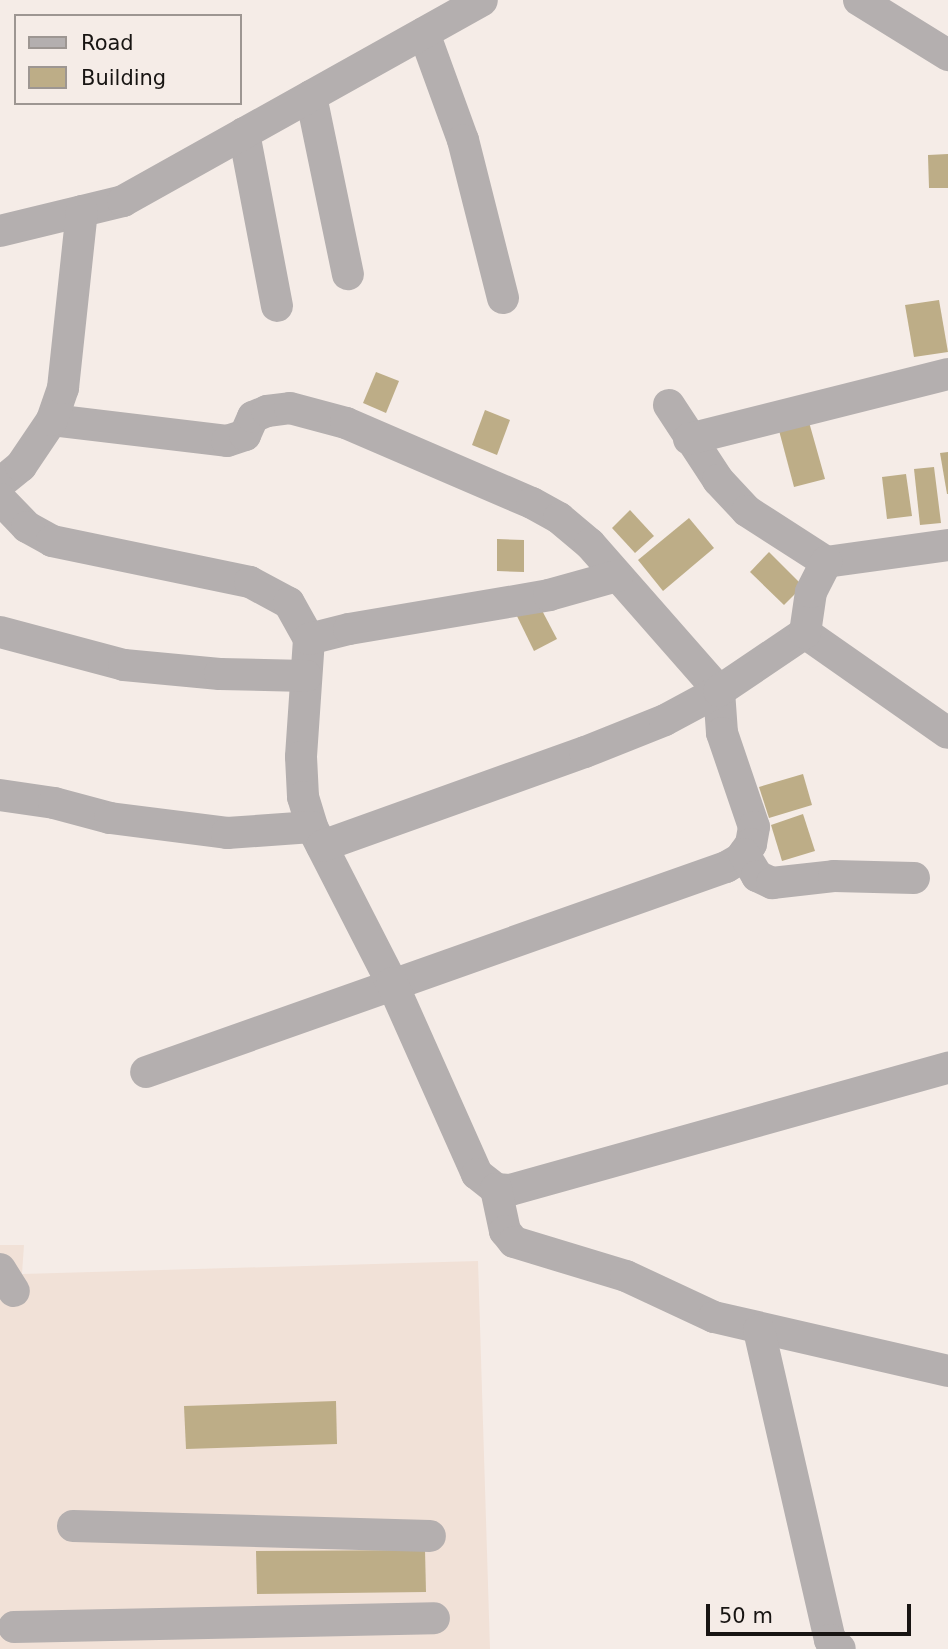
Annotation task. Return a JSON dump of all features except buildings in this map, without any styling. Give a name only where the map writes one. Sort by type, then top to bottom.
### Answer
[{"type":"street","points":[[0,232],[123,201],[482,0]]},
{"type":"street","points":[[859,0],[948,55]]},
{"type":"street","points":[[424,33],[463,140],[503,298]]},
{"type":"street","points":[[311,96],[348,274]]},
{"type":"street","points":[[244,133],[277,306]]},
{"type":"street","points":[[0,483],[21,466],[52,420],[63,388],[82,211]]},
{"type":"street","points":[[689,439],[948,374]]},
{"type":"street","points":[[669,405],[718,481],[747,511],[826,562],[948,545]]},
{"type":"street","points":[[52,420],[227,441],[245,435],[253,417],[267,411],[290,408],[346,423],[532,503],[559,519],[590,544],[719,691],[722,733],[754,827],[751,844],[744,854],[726,867],[146,1072]]},
{"type":"street","points":[[0,499],[27,527],[52,541],[250,582],[289,603],[309,639],[301,757],[303,797],[317,836],[392,983],[477,1174],[496,1189],[510,1189],[948,1068]]},
{"type":"street","points":[[0,795],[54,803],[110,818],[227,833],[317,836],[585,752],[665,720],[719,691],[805,634],[811,592],[826,562]]},
{"type":"street","points":[[309,639],[349,629],[549,595],[617,576]]},
{"type":"street","points":[[0,632],[124,665],[220,674],[306,676]]},
{"type":"street","points":[[805,634],[948,733]]},
{"type":"street","points":[[744,854],[757,876],[772,883],[834,876],[914,878]]},
{"type":"street","points":[[496,1189],[505,1231],[514,1242],[626,1276],[714,1317],[759,1330],[948,1371]]},
{"type":"street","points":[[759,1330],[830,1640],[840,1649]]},
{"type":"street","points":[[73,1526],[430,1536]]},
{"type":"street","points":[[14,1628],[434,1618]]},
{"type":"shaded area","points":[[0,1245],[24,1245],[22,1274],[478,1261],[490,1649],[0,1649]]}]
